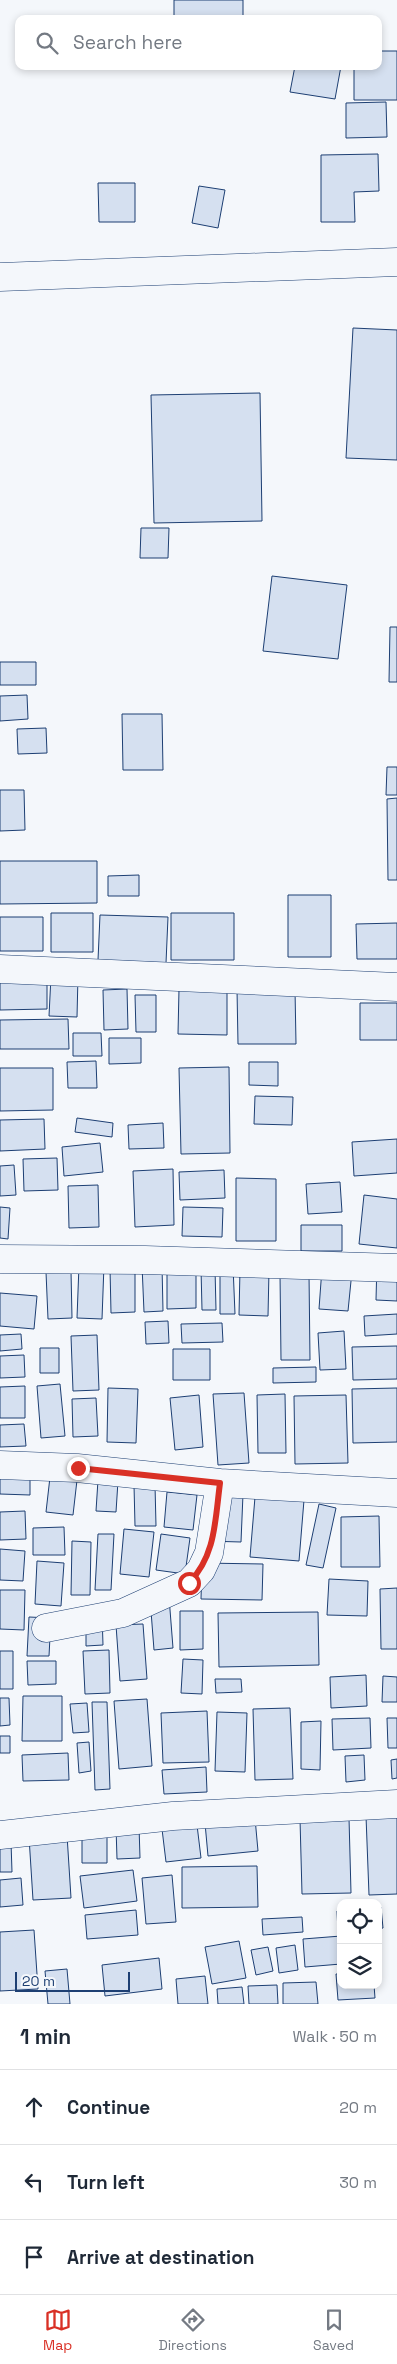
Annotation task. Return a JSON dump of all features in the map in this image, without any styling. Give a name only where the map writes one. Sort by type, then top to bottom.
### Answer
[{"type":"street","points":[[0,277],[397,262]]},
{"type":"street","points":[[0,969],[397,987]]},
{"type":"street","points":[[0,1260],[146,1260],[397,1268]]},
{"type":"street","points":[[0,1465],[78,1468],[220,1483],[397,1493]]},
{"type":"street","points":[[46,1628],[124,1613],[189,1583],[201,1570],[209,1553],[220,1483]]},
{"type":"street","points":[[0,1835],[173,1816],[397,1804]]},
{"type":"building","points":[[174,0],[243,0],[243,15],[174,15]]},
{"type":"building","points":[[382,51],[397,51],[397,100],[354,100],[354,70],[382,70]]},
{"type":"building","points":[[294,70],[340,70],[335,99],[290,92]]},
{"type":"building","points":[[386,102],[387,137],[346,138],[346,103]]},
{"type":"building","points":[[378,154],[379,191],[354,192],[355,222],[321,222],[321,155]]},
{"type":"building","points":[[98,183],[135,183],[135,222],[99,222]]},
{"type":"building","points":[[199,186],[225,190],[218,228],[192,223]]},
{"type":"building","points":[[353,328],[397,330],[397,460],[346,458]]},
{"type":"building","points":[[260,393],[262,521],[154,523],[151,395]]},
{"type":"building","points":[[141,528],[169,528],[168,558],[140,558]]},
{"type":"building","points":[[272,576],[347,585],[338,659],[263,651]]},
{"type":"building","points":[[390,627],[397,627],[397,682],[389,682]]},
{"type":"building","points":[[0,662],[36,662],[36,685],[0,685]]},
{"type":"building","points":[[27,695],[28,719],[0,721],[0,696]]},
{"type":"building","points":[[122,714],[162,714],[163,770],[123,770]]},
{"type":"building","points":[[46,728],[47,753],[18,754],[17,729]]},
{"type":"building","points":[[387,767],[397,767],[397,795],[386,795]]},
{"type":"building","points":[[0,790],[24,790],[25,830],[0,831]]},
{"type":"building","points":[[397,798],[397,880],[388,880],[387,799]]},
{"type":"building","points":[[0,861],[97,861],[97,903],[0,904]]},
{"type":"building","points":[[139,875],[139,896],[108,896],[108,876]]},
{"type":"building","points":[[288,895],[331,895],[331,957],[288,957]]},
{"type":"building","points":[[51,913],[93,913],[93,952],[51,952]]},
{"type":"building","points":[[171,913],[234,913],[234,960],[171,960]]},
{"type":"building","points":[[100,915],[168,917],[166,963],[98,960]]},
{"type":"building","points":[[0,917],[43,917],[43,951],[0,951]]},
{"type":"building","points":[[397,923],[397,959],[357,959],[356,924]]},
{"type":"building","points":[[47,976],[47,1009],[0,1010],[0,977]]},
{"type":"building","points":[[51,976],[78,976],[77,1017],[49,1016]]},
{"type":"building","points":[[127,989],[128,1029],[104,1030],[103,990]]},
{"type":"building","points":[[179,989],[227,990],[227,1035],[178,1034]]},
{"type":"building","points":[[237,989],[295,989],[296,1044],[238,1044]]},
{"type":"building","points":[[135,995],[156,995],[156,1032],[136,1032]]},
{"type":"building","points":[[360,1003],[397,1003],[397,1040],[360,1040]]},
{"type":"building","points":[[68,1019],[69,1049],[0,1049],[0,1020]]},
{"type":"building","points":[[73,1033],[101,1033],[102,1056],[73,1056]]},
{"type":"building","points":[[109,1038],[141,1038],[141,1063],[109,1064]]},
{"type":"building","points":[[96,1061],[97,1088],[68,1088],[67,1062]]},
{"type":"building","points":[[249,1062],[278,1062],[278,1086],[249,1085]]},
{"type":"building","points":[[229,1067],[230,1153],[181,1154],[179,1068]]},
{"type":"building","points":[[0,1068],[53,1068],[53,1110],[0,1111]]},
{"type":"building","points":[[255,1096],[293,1097],[292,1125],[254,1124]]},
{"type":"building","points":[[77,1118],[113,1123],[112,1137],[75,1132]]},
{"type":"building","points":[[44,1119],[45,1149],[0,1151],[0,1120]]},
{"type":"building","points":[[163,1123],[164,1148],[129,1149],[128,1125]]},
{"type":"building","points":[[397,1139],[397,1173],[354,1176],[352,1142]]},
{"type":"building","points":[[100,1143],[103,1172],[64,1176],[62,1147]]},
{"type":"building","points":[[57,1158],[58,1190],[24,1191],[23,1159]]},
{"type":"building","points":[[14,1165],[16,1195],[0,1196],[0,1166]]},
{"type":"building","points":[[173,1169],[174,1225],[135,1227],[133,1171]]},
{"type":"building","points":[[224,1170],[225,1198],[180,1200],[179,1172]]},
{"type":"building","points":[[236,1178],[276,1179],[276,1241],[236,1241]]},
{"type":"building","points":[[340,1182],[342,1212],[308,1214],[306,1184]]},
{"type":"building","points":[[98,1185],[99,1227],[69,1228],[68,1186]]},
{"type":"building","points":[[364,1195],[397,1199],[397,1248],[359,1244]]},
{"type":"building","points":[[0,1207],[10,1208],[8,1239],[0,1238]]},
{"type":"building","points":[[183,1207],[223,1208],[222,1237],[182,1236]]},
{"type":"building","points":[[301,1225],[342,1225],[342,1251],[301,1251]]},
{"type":"building","points":[[377,1262],[397,1262],[397,1301],[376,1300]]},
{"type":"building","points":[[79,1265],[104,1265],[102,1319],[77,1318]]},
{"type":"building","points":[[142,1265],[162,1265],[163,1311],[144,1312]]},
{"type":"building","points":[[220,1266],[233,1266],[235,1314],[220,1314]]},
{"type":"building","points":[[110,1268],[135,1268],[135,1312],[111,1313]]},
{"type":"building","points":[[201,1268],[215,1268],[216,1310],[202,1310]]},
{"type":"building","points":[[322,1268],[352,1271],[348,1311],[319,1309]]},
{"type":"building","points":[[167,1269],[196,1269],[196,1308],[167,1309]]},
{"type":"building","points":[[240,1269],[269,1270],[268,1316],[239,1315]]},
{"type":"building","points":[[71,1271],[72,1318],[48,1319],[46,1272]]},
{"type":"building","points":[[280,1274],[309,1274],[310,1360],[281,1360]]},
{"type":"building","points":[[0,1293],[37,1296],[34,1329],[0,1326]]},
{"type":"building","points":[[397,1314],[397,1334],[365,1336],[364,1316]]},
{"type":"building","points":[[168,1321],[169,1343],[146,1344],[145,1322]]},
{"type":"building","points":[[222,1323],[223,1342],[182,1343],[181,1324]]},
{"type":"building","points":[[344,1331],[346,1369],[320,1370],[318,1333]]},
{"type":"building","points":[[21,1334],[22,1349],[0,1351],[0,1335]]},
{"type":"building","points":[[97,1335],[99,1390],[73,1391],[71,1336]]},
{"type":"building","points":[[397,1346],[397,1379],[353,1380],[352,1347]]},
{"type":"building","points":[[40,1348],[59,1348],[59,1373],[40,1373]]},
{"type":"building","points":[[173,1349],[210,1349],[210,1380],[173,1380]]},
{"type":"building","points":[[24,1355],[25,1377],[0,1378],[0,1356]]},
{"type":"building","points":[[316,1367],[316,1382],[273,1383],[273,1368]]},
{"type":"building","points":[[60,1384],[65,1436],[41,1438],[37,1386]]},
{"type":"building","points":[[25,1386],[25,1418],[0,1418],[0,1387]]},
{"type":"building","points":[[108,1388],[138,1389],[136,1443],[107,1442]]},
{"type":"building","points":[[397,1388],[397,1442],[353,1443],[352,1389]]},
{"type":"building","points":[[244,1393],[249,1463],[218,1465],[213,1394]]},
{"type":"building","points":[[285,1394],[286,1453],[258,1453],[257,1395]]},
{"type":"building","points":[[199,1395],[203,1447],[175,1450],[170,1398]]},
{"type":"building","points":[[346,1395],[348,1463],[295,1464],[294,1396]]},
{"type":"building","points":[[96,1398],[98,1436],[73,1437],[72,1399]]},
{"type":"building","points":[[24,1424],[26,1446],[0,1447],[0,1425]]},
{"type":"building","points":[[0,1469],[30,1469],[30,1495],[0,1494]]},
{"type":"building","points":[[50,1477],[77,1480],[73,1515],[46,1512]]},
{"type":"building","points":[[98,1480],[118,1481],[116,1512],[96,1511]]},
{"type":"building","points":[[134,1485],[155,1485],[156,1526],[135,1526]]},
{"type":"building","points":[[167,1492],[197,1495],[193,1530],[164,1527]]},
{"type":"building","points":[[208,1492],[243,1494],[241,1542],[206,1541]]},
{"type":"building","points":[[255,1497],[304,1500],[299,1561],[250,1557]]},
{"type":"building","points":[[319,1504],[336,1508],[323,1568],[306,1565]]},
{"type":"building","points":[[25,1511],[26,1539],[0,1540],[0,1512]]},
{"type":"building","points":[[379,1516],[380,1567],[341,1567],[341,1517]]},
{"type":"building","points":[[64,1527],[65,1555],[33,1555],[33,1528]]},
{"type":"building","points":[[124,1529],[154,1532],[149,1577],[120,1574]]},
{"type":"building","points":[[98,1534],[114,1534],[111,1590],[95,1590]]},
{"type":"building","points":[[161,1534],[190,1538],[185,1574],[156,1570]]},
{"type":"building","points":[[72,1541],[91,1542],[90,1595],[71,1595]]},
{"type":"building","points":[[0,1549],[25,1551],[23,1581],[0,1580]]},
{"type":"building","points":[[37,1561],[64,1563],[61,1606],[35,1604]]},
{"type":"building","points":[[202,1563],[263,1564],[262,1600],[201,1599]]},
{"type":"building","points":[[329,1579],[368,1581],[367,1616],[327,1615]]},
{"type":"building","points":[[397,1588],[397,1649],[381,1649],[380,1589]]},
{"type":"building","points":[[0,1590],[25,1590],[24,1630],[0,1629]]},
{"type":"building","points":[[169,1597],[173,1648],[154,1650],[150,1598]]},
{"type":"building","points":[[180,1611],[203,1611],[203,1649],[180,1650]]},
{"type":"building","points":[[318,1612],[319,1665],[219,1667],[218,1613]]},
{"type":"building","points":[[86,1614],[102,1614],[103,1645],[86,1646]]},
{"type":"building","points":[[29,1617],[51,1618],[49,1656],[27,1656]]},
{"type":"building","points":[[143,1624],[147,1679],[120,1681],[116,1625]]},
{"type":"building","points":[[109,1650],[110,1693],[85,1694],[83,1651]]},
{"type":"building","points":[[0,1651],[13,1651],[13,1689],[0,1689]]},
{"type":"building","points":[[183,1659],[203,1660],[202,1694],[181,1693]]},
{"type":"building","points":[[27,1661],[56,1661],[56,1684],[28,1685]]},
{"type":"building","points":[[366,1675],[367,1706],[331,1708],[330,1677]]},
{"type":"building","points":[[383,1676],[397,1677],[397,1702],[382,1702]]},
{"type":"building","points":[[215,1679],[241,1679],[242,1692],[216,1693]]},
{"type":"building","points":[[23,1696],[62,1696],[62,1741],[22,1741]]},
{"type":"building","points":[[0,1698],[9,1698],[10,1725],[0,1726]]},
{"type":"building","points":[[147,1699],[152,1766],[119,1769],[114,1701]]},
{"type":"building","points":[[92,1702],[107,1702],[110,1789],[95,1790]]},
{"type":"building","points":[[87,1703],[89,1732],[73,1733],[70,1704]]},
{"type":"building","points":[[290,1708],[293,1779],[255,1780],[253,1709]]},
{"type":"building","points":[[207,1711],[209,1762],[163,1763],[161,1713]]},
{"type":"building","points":[[217,1712],[247,1713],[245,1772],[215,1771]]},
{"type":"building","points":[[370,1718],[371,1748],[333,1750],[332,1719]]},
{"type":"building","points":[[387,1718],[397,1718],[397,1748],[388,1748]]},
{"type":"building","points":[[321,1721],[320,1770],[301,1769],[301,1722]]},
{"type":"building","points":[[0,1736],[10,1736],[10,1753],[0,1753]]},
{"type":"building","points":[[89,1742],[91,1771],[79,1773],[77,1743]]},
{"type":"building","points":[[68,1753],[69,1780],[23,1781],[22,1755]]},
{"type":"building","points":[[364,1755],[365,1780],[346,1782],[345,1756]]},
{"type":"building","points":[[397,1759],[397,1778],[392,1779],[391,1760]]},
{"type":"building","points":[[206,1767],[207,1792],[164,1794],[162,1770]]},
{"type":"building","points":[[397,1815],[397,1894],[369,1895],[366,1816]]},
{"type":"building","points":[[255,1818],[258,1851],[208,1856],[205,1823]]},
{"type":"building","points":[[349,1818],[351,1893],[302,1894],[300,1819]]},
{"type":"building","points":[[197,1825],[201,1858],[166,1862],[162,1829]]},
{"type":"building","points":[[139,1826],[140,1858],[117,1859],[116,1827]]},
{"type":"building","points":[[107,1827],[107,1863],[82,1863],[82,1828]]},
{"type":"building","points":[[67,1835],[71,1898],[33,1900],[29,1837]]},
{"type":"building","points":[[11,1842],[12,1872],[0,1872],[0,1843]]},
{"type":"building","points":[[257,1866],[258,1907],[182,1908],[182,1867]]},
{"type":"building","points":[[133,1870],[137,1901],[84,1908],[80,1876]]},
{"type":"building","points":[[172,1875],[176,1922],[146,1924],[142,1878]]},
{"type":"building","points":[[21,1878],[23,1905],[0,1907],[0,1880]]},
{"type":"building","points":[[136,1910],[138,1935],[87,1939],[85,1915]]},
{"type":"building","points":[[302,1917],[303,1932],[263,1935],[262,1919]]},
{"type":"building","points":[[34,1930],[38,1989],[0,1991],[0,1932]]},
{"type":"building","points":[[337,1936],[337,1964],[305,1967],[303,1939]]},
{"type":"building","points":[[239,1941],[246,1978],[212,1984],[205,1947]]},
{"type":"building","points":[[295,1945],[298,1970],[279,1973],[276,1948]]},
{"type":"building","points":[[268,1947],[273,1971],[256,1975],[251,1950]]},
{"type":"building","points":[[159,1958],[162,1989],[105,1996],[102,1965]]},
{"type":"building","points":[[67,1969],[70,2004],[48,2004],[45,1971]]},
{"type":"building","points":[[205,1976],[208,2004],[178,2004],[176,1979]]},
{"type":"building","points":[[316,1982],[318,2004],[283,2004],[283,1983]]},
{"type":"building","points":[[277,1985],[278,2004],[249,2004],[248,1986]]},
{"type":"building","points":[[242,1987],[244,2004],[218,2004],[217,1989]]},
{"type":"building","points":[[337,1989],[374,1989],[375,1998],[338,2000]]},
{"type":"route","points":[[78,1468],[220,1483],[214,1533],[209,1553],[201,1570],[189,1583]]}]
